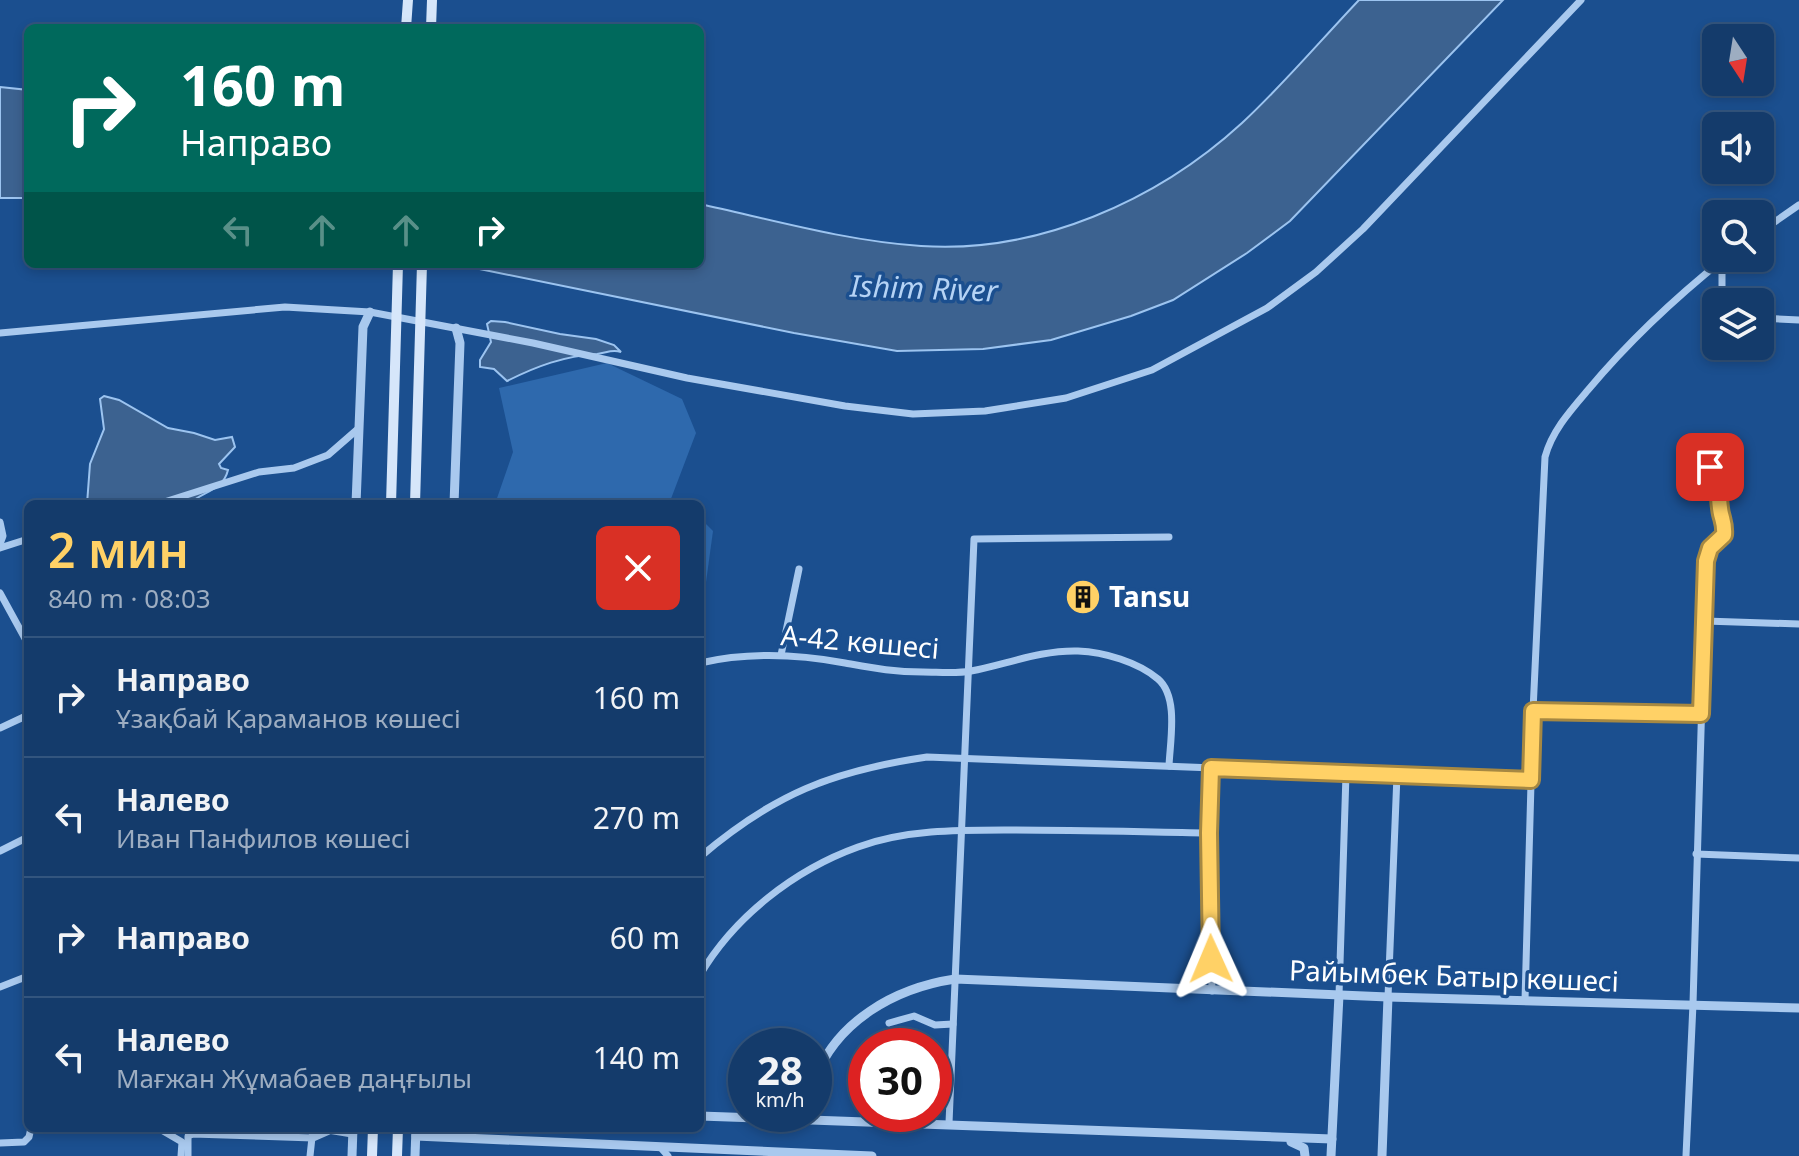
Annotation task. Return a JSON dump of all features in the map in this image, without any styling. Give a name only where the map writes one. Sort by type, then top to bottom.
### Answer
[{"type":"main road","points":[[406,24],[408,0]]},
{"type":"main road","points":[[431,24],[432,0]]},
{"type":"main road","points":[[391,500],[398,268]]},
{"type":"main road","points":[[415,500],[422,268]]},
{"type":"main road","points":[[372,1156],[373,1132]]},
{"type":"main road","points":[[397,1156],[398,1132]]},
{"type":"street","points":[[0,333],[285,307],[370,312],[687,378],[845,406],[913,414],[985,411],[1066,398],[1152,370],[1267,308],[1316,272],[1363,229],[1581,0]]},
{"type":"street","points":[[1774,222],[1799,205]]},
{"type":"street","points":[[1525,1000],[1533,711],[1544,467],[1549,442],[1581,398],[1639,332],[1709,272]]},
{"type":"street","points":[[356,500],[363,327],[370,312]]},
{"type":"street","points":[[1774,319],[1799,320]]},
{"type":"street","points":[[454,500],[460,343],[456,328]]},
{"type":"street","points":[[171,500],[259,472],[294,468],[328,455],[360,427]]},
{"type":"street","points":[[1686,1156],[1706,561],[1710,548],[1724,535],[1725,527],[1720,511],[1717,476],[1710,467]]},
{"type":"street","points":[[0,522],[3,536],[0,546]]},
{"type":"street","points":[[952,1049],[974,539],[1169,537]]},
{"type":"street","points":[[0,546],[24,540]]},
{"type":"street","points":[[781,655],[799,569]]},
{"type":"street","points":[[0,593],[24,637]]},
{"type":"street","points":[[1705,621],[1799,624]]},
{"type":"street","name":"А-42 көшесі","points":[[704,662],[781,655],[846,663],[877,671],[969,671],[1011,659],[1080,651],[1117,658],[1150,673],[1168,691],[1169,766]]},
{"type":"street","points":[[1533,711],[1701,714]]},
{"type":"street","points":[[0,728],[24,717]]},
{"type":"street","points":[[704,854],[773,803],[826,779],[880,764],[927,757],[1531,780]]},
{"type":"street","points":[[1211,768],[1212,991]]},
{"type":"street","points":[[1331,1156],[1346,774]]},
{"type":"street","points":[[1382,1156],[1397,775]]},
{"type":"street","points":[[704,970],[750,912],[781,888],[859,846],[912,834],[961,830],[1209,833]]},
{"type":"street","points":[[0,851],[24,839]]},
{"type":"street","points":[[1696,854],[1799,858]]},
{"type":"street","points":[[0,987],[24,978]]},
{"type":"street","name":"Райымбек Батыр көшесі","points":[[832,1048],[842,1035],[880,1002],[926,984],[955,979],[1212,991],[1799,1008]]},
{"type":"street","points":[[889,1023],[914,1016],[935,1025],[953,1024]]},
{"type":"street","points":[[704,1116],[728,1116]]},
{"type":"street","points":[[952,1123],[1332,1139]]},
{"type":"street","points":[[0,1143],[24,1142],[30,1132]]},
{"type":"street","points":[[165,1132],[182,1142],[181,1156]]},
{"type":"street","points":[[310,1156],[314,1132]]},
{"type":"street","points":[[188,1156],[188,1136],[193,1134],[313,1138],[327,1132]]},
{"type":"street","points":[[352,1132],[352,1156]]},
{"type":"street","points":[[415,1156],[416,1132],[454,1132],[466,1140],[664,1152],[872,1156]]},
{"type":"street","points":[[1276,1138],[1298,1143],[1304,1148],[1305,1156]]},
{"type":"shaded area","points":[[607,363],[682,399],[696,433],[671,500],[496,500],[513,452],[499,388]]},
{"type":"shaded area","points":[[704,522],[713,531],[704,597]]},
{"type":"water","name":"Ishim River","points":[[1359,0],[1503,0],[1290,221],[1247,253],[1173,300],[1051,340],[983,349],[897,351],[475,268],[704,268],[704,205],[837,235],[921,246],[965,246],[1008,241],[1051,231],[1093,217],[1172,176],[1209,151],[1242,123]]},
{"type":"water","points":[[0,87],[24,90],[24,198],[0,198]]},
{"type":"water","points":[[491,321],[596,339],[614,345],[621,352],[562,359],[507,381],[494,369],[480,367],[480,360],[491,342],[487,324]]},
{"type":"water","points":[[104,396],[119,400],[168,428],[215,440],[232,437],[235,447],[219,464],[228,470],[222,482],[194,500],[87,500],[90,464],[104,429],[100,399]]},
{"type":"place","name":"Tansu","points":[[1083,597]]},
{"type":"route","points":[[1211,959],[1211,768],[1531,780],[1533,711],[1701,714],[1706,561],[1710,548],[1724,535],[1725,527],[1720,511],[1717,476],[1710,467]]}]
